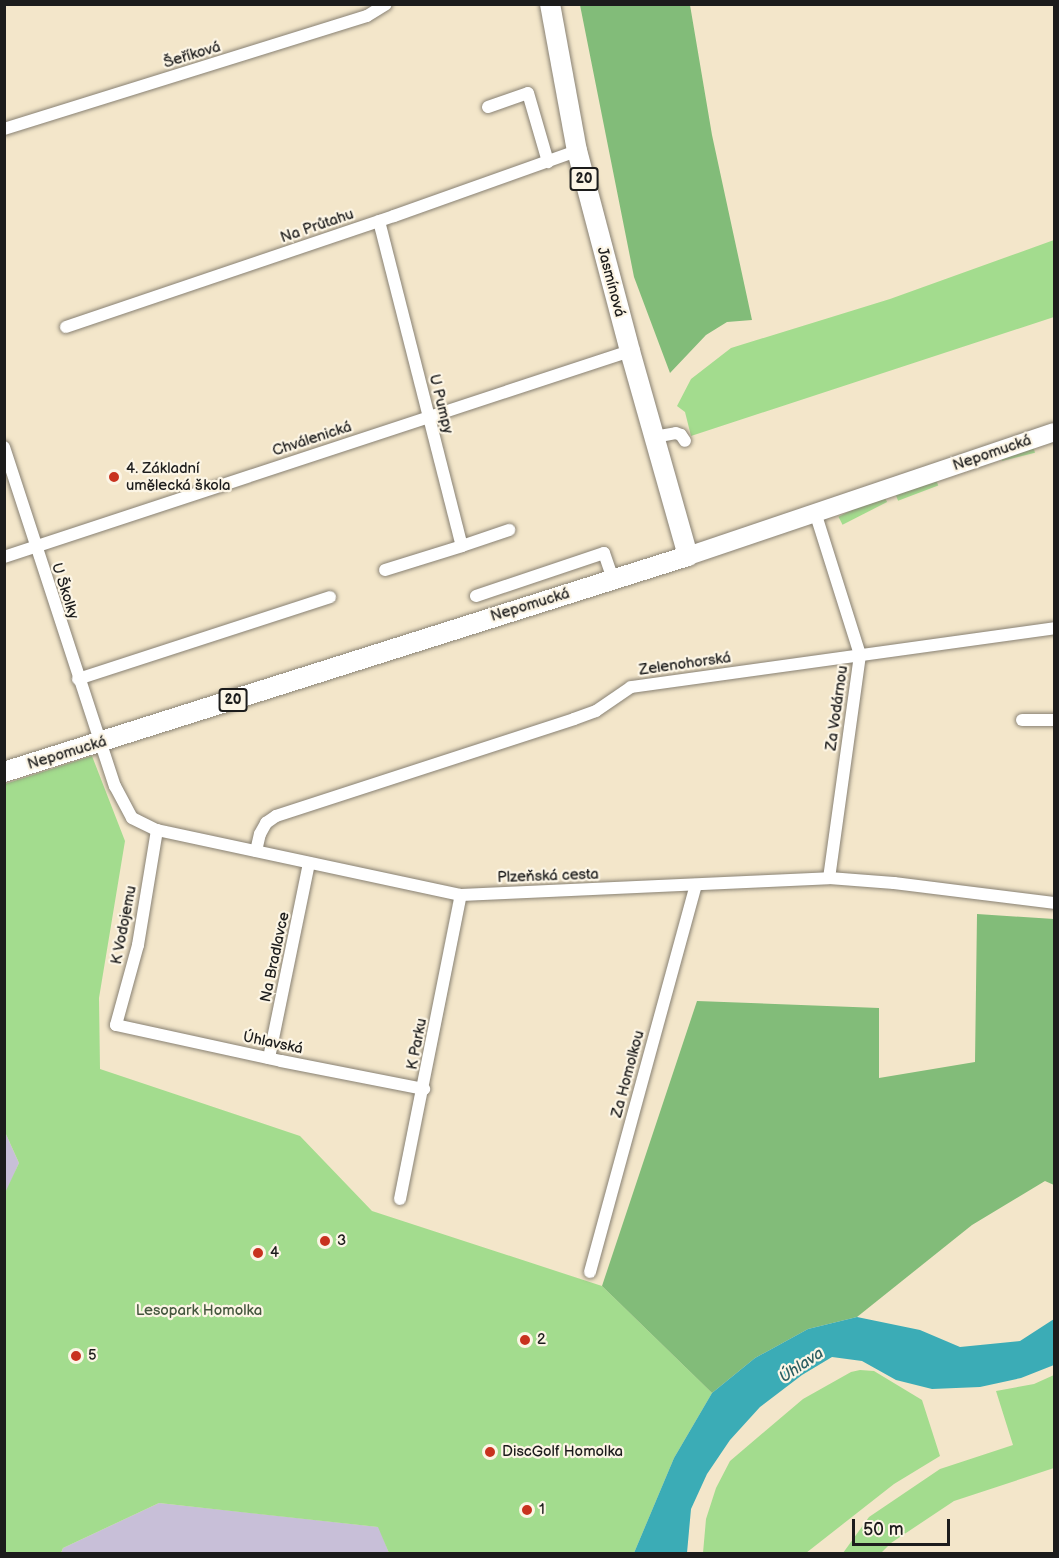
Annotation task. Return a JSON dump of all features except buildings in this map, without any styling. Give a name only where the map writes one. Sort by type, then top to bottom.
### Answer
[{"type":"main road","name":"Jasmínová","points":[[550,4],[577,151],[688,556]]},
{"type":"main road","name":"Nepomucká","points":[[4,772],[688,556]]},
{"type":"street","name":"Šeříková","points":[[4,129],[367,16],[386,4]]},
{"type":"street","points":[[488,107],[528,93],[548,162]]},
{"type":"street","name":"Na Průtahu","points":[[66,327],[577,151]]},
{"type":"street","name":"U Pumpy","points":[[379,221],[462,546]]},
{"type":"street","name":"Chválenická","points":[[4,557],[630,351]]},
{"type":"street","name":"Nepomucká","points":[[688,556],[1054,432]]},
{"type":"street","points":[[654,437],[676,433],[681,435],[684,441]]},
{"type":"street","name":"U Školky","points":[[4,447],[100,742]]},
{"type":"street","name":"Za Vodárnou","points":[[815,512],[860,654],[829,878]]},
{"type":"street","points":[[385,570],[509,530]]},
{"type":"street","points":[[476,596],[604,553],[613,579]]},
{"type":"street","points":[[78,680],[330,597]]},
{"type":"street","name":"Zelenohorská","points":[[256,851],[266,823],[276,816],[574,719],[596,711],[631,687],[1054,628]]},
{"type":"street","points":[[1022,720],[1054,720]]},
{"type":"street","name":"Plzeňská cesta","points":[[100,742],[115,786],[132,818],[157,830],[461,895],[829,878],[894,883],[1054,903]]},
{"type":"street","name":"K Vodojemu","points":[[116,1024],[138,945],[157,830]]},
{"type":"street","name":"Na Bradlavce","points":[[269,1058],[309,862]]},
{"type":"street","name":"Za Homolkou","points":[[590,1272],[696,885]]},
{"type":"street","name":"K Parku","points":[[400,1199],[424,1089],[461,895]]},
{"type":"street","name":"Úhlavská","points":[[116,1024],[424,1089]]},
{"type":"shaded area","points":[[5,1132],[19,1163],[5,1195]]},
{"type":"shaded area","points":[[159,1503],[379,1527],[389,1553],[61,1554],[63,1548]]},
{"type":"green space","points":[[580,5],[690,5],[712,135],[752,320],[727,322],[706,335],[670,373],[634,277]]},
{"type":"green space","points":[[1054,240],[1054,317],[691,436],[685,412],[677,406],[691,379],[731,348],[890,299]]},
{"type":"green space","points":[[1033,445],[1035,453],[1002,461],[1000,453]]},
{"type":"green space","points":[[935,477],[938,485],[898,501],[895,492]]},
{"type":"green space","points":[[883,494],[887,502],[843,525],[838,517]]},
{"type":"green space","name":"Lesopark Homolka","points":[[92,756],[125,841],[99,998],[100,1069],[300,1136],[372,1211],[602,1286],[712,1393],[674,1458],[634,1553],[389,1553],[378,1527],[159,1503],[63,1548],[61,1553],[5,1553],[4,1195],[19,1163],[5,1132],[5,784]]},
{"type":"green space","points":[[977,914],[1054,919],[1054,1185],[1045,1181],[972,1225],[857,1317],[808,1329],[755,1358],[712,1393],[602,1286],[697,1001],[879,1008],[879,1078],[975,1062]]},
{"type":"green space","points":[[874,1371],[922,1400],[940,1456],[894,1484],[806,1553],[703,1553],[706,1519],[716,1488],[730,1461],[803,1399],[851,1372]]},
{"type":"green space","points":[[1054,1375],[1054,1468],[954,1501],[891,1543],[881,1553],[843,1553],[869,1517],[940,1469],[1013,1445],[996,1391],[1034,1384]]},
{"type":"water","name":"Úhlava","points":[[857,1317],[920,1330],[960,1347],[1020,1341],[1054,1319],[1054,1365],[1021,1378],[980,1387],[932,1389],[896,1380],[862,1361],[832,1357],[802,1375],[760,1407],[730,1440],[707,1474],[691,1509],[687,1553],[634,1553],[674,1458],[712,1393],[755,1358],[808,1329]]},
{"type":"place","name":"4. Základní umělecká škola","points":[[114,477]]},
{"type":"place","name":"3","points":[[325,1241]]},
{"type":"place","name":"4","points":[[258,1253]]},
{"type":"place","name":"2","points":[[525,1340]]},
{"type":"place","name":"5","points":[[76,1356]]},
{"type":"place","name":"DiscGolf Homolka","points":[[490,1452]]},
{"type":"place","name":"1","points":[[527,1510]]}]
